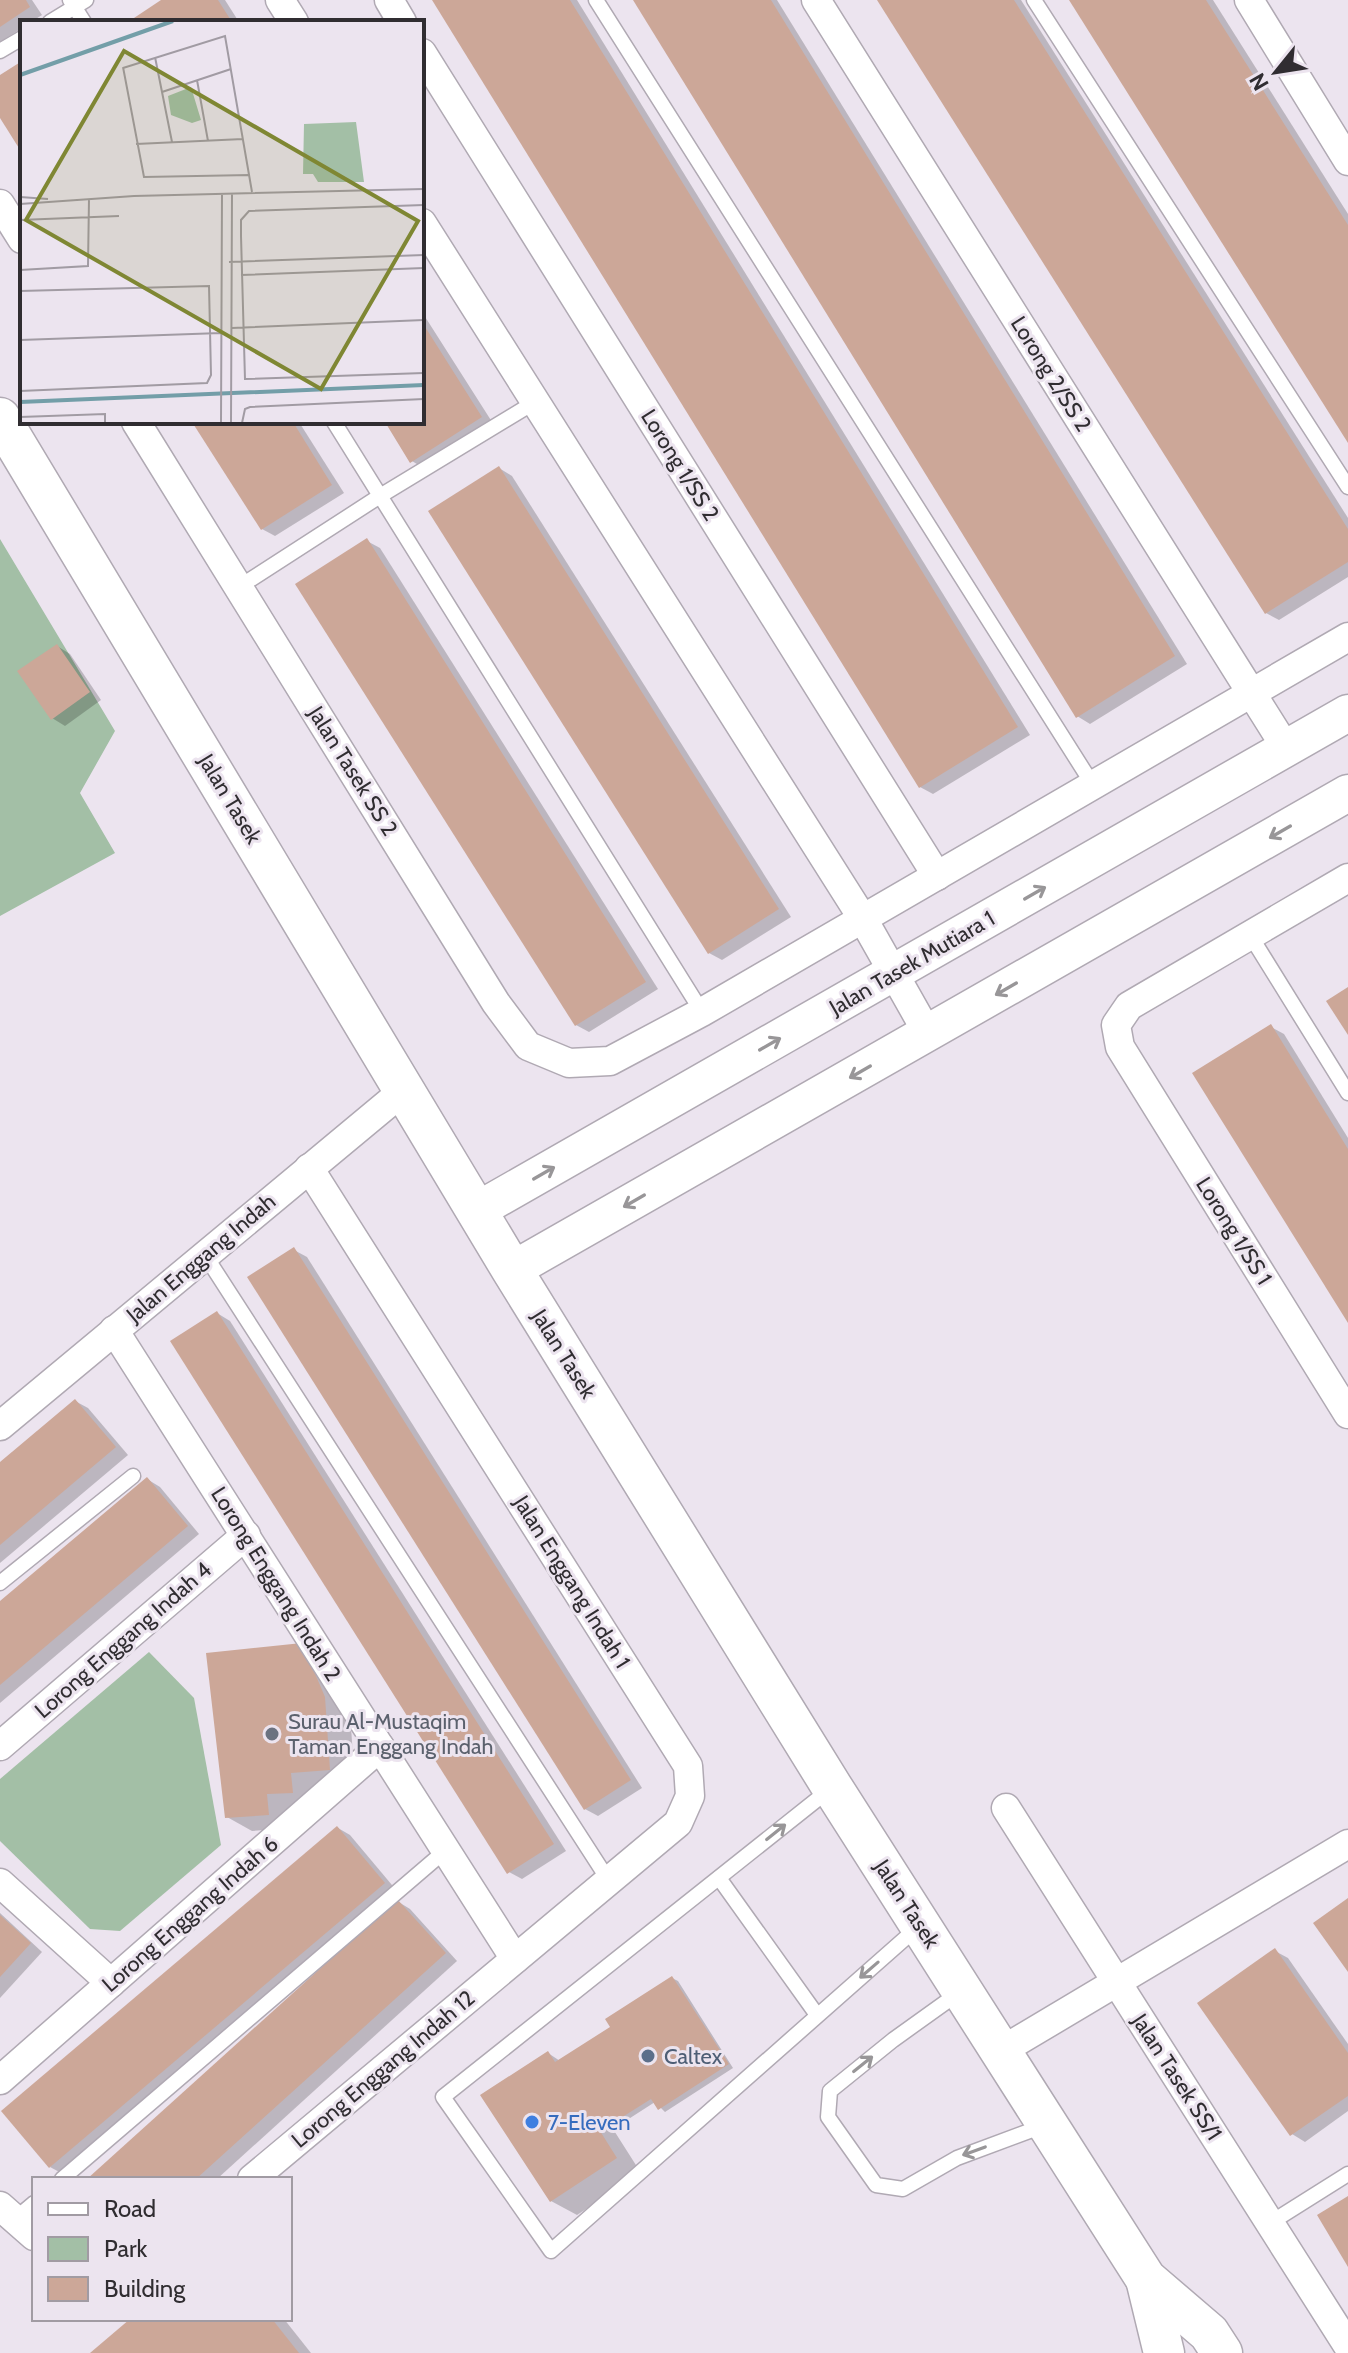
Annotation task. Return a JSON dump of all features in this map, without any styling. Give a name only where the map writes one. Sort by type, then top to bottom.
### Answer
[{"type":"main road","name":"Jalan Tasek","points":[[0,418],[403,1091],[832,1787],[1146,2279],[1209,2333],[1222,2353]]},
{"type":"main road","name":"Jalan Tasek","points":[[1146,2279],[1164,2353]]},
{"type":"street","points":[[280,0],[293,20]]},
{"type":"street","points":[[389,0],[401,20]]},
{"type":"street","name":"Lorong 2/SS 2","points":[[816,0],[1286,748]]},
{"type":"street","points":[[1249,0],[1348,161]]},
{"type":"street","name":"Lorong 1/SS 2","points":[[424,56],[937,876]]},
{"type":"street","points":[[0,204],[20,236]]},
{"type":"street","points":[[424,226],[863,919],[928,1034]]},
{"type":"street","name":"Jalan Tasek SS 2","points":[[137,424],[496,1003],[528,1046],[569,1063],[610,1061],[702,1012]]},
{"type":"street","points":[[702,1012],[1348,637]]},
{"type":"street","name":"Jalan Tasek Mutiara 1","points":[[476,1211],[1348,713]]},
{"type":"street","points":[[512,1270],[1348,793]]},
{"type":"street","points":[[1250,935],[1348,878]]},
{"type":"street","name":"Lorong 1/SS 1","points":[[1250,935],[1129,1006],[1116,1025],[1120,1047],[1348,1414]]},
{"type":"street","name":"Jalan Enggang Indah","points":[[0,1426],[403,1091]]},
{"type":"street","name":"Jalan Enggang Indah 1","points":[[309,1168],[688,1766],[690,1796],[678,1823],[515,1959]]},
{"type":"street","name":"Lorong Enggang Indah 2","points":[[114,1330],[515,1959]]},
{"type":"street","name":"Lorong Enggang Indah 4","points":[[0,1746],[246,1535]]},
{"type":"street","name":"Lorong Enggang Indah 6","points":[[8,2069],[380,1747]]},
{"type":"street","name":"Jalan Tasek SS/1","points":[[1006,1808],[1348,2346]]},
{"type":"street","points":[[1001,2051],[1348,1844]]},
{"type":"street","points":[[0,1883],[111,1983]]},
{"type":"street","name":"Lorong Enggang Indah 12","points":[[254,2177],[515,1959]]},
{"type":"lane","points":[[596,0],[1093,785]]},
{"type":"lane","points":[[1034,0],[1348,487]]},
{"type":"lane","points":[[53,20],[77,3]]},
{"type":"lane","points":[[0,51],[20,39]]},
{"type":"lane","points":[[239,587],[380,496],[535,402]]},
{"type":"lane","points":[[335,424],[702,1012]]},
{"type":"lane","points":[[1250,935],[1348,1093]]},
{"type":"lane","points":[[205,1255],[609,1881]]},
{"type":"lane","points":[[0,1583],[133,1476]]},
{"type":"lane","points":[[832,1787],[443,2097],[551,2251],[921,1925]]},
{"type":"lane","points":[[64,2177],[446,1850]]},
{"type":"lane","points":[[719,1878],[817,2015]]},
{"type":"lane","points":[[962,1990],[830,2091],[828,2117],[876,2185],[903,2189],[957,2158],[1047,2124]]},
{"type":"lane","points":[[1270,2223],[1348,2174]]},
{"type":"green space","points":[[0,539],[115,731],[80,793],[115,853],[0,916]]},
{"type":"green space","points":[[149,1652],[194,1698],[221,1845],[120,1931],[90,1929],[0,1841],[0,1779]]},
{"type":"building","points":[[0,0],[26,0],[30,7],[0,27]]},
{"type":"building","points":[[161,0],[218,0],[231,20],[131,20]]},
{"type":"building","points":[[432,0],[570,0],[1018,727],[919,788]]},
{"type":"building","points":[[633,0],[771,0],[1175,656],[1076,718]]},
{"type":"building","points":[[877,0],[1014,0],[1348,529],[1348,562],[1265,614]]},
{"type":"building","points":[[1069,0],[1206,0],[1348,225],[1348,443]]},
{"type":"building","points":[[20,62],[20,150],[0,118],[0,75]]},
{"type":"building","points":[[424,325],[482,417],[410,463],[386,424],[424,424]]},
{"type":"building","points":[[193,424],[294,424],[332,485],[261,530]]},
{"type":"building","points":[[499,466],[779,909],[708,954],[428,511]]},
{"type":"building","points":[[367,538],[646,982],[575,1026],[295,584]]},
{"type":"building","points":[[57,644],[90,692],[51,720],[17,671]]},
{"type":"building","points":[[1348,987],[1348,1035],[1326,1001]]},
{"type":"building","points":[[1271,1024],[1348,1149],[1348,1323],[1192,1073]]},
{"type":"building","points":[[294,1247],[631,1780],[584,1810],[247,1277]]},
{"type":"building","points":[[217,1311],[554,1844],[507,1874],[170,1341]]},
{"type":"building","points":[[75,1399],[116,1447],[0,1545],[0,1462]]},
{"type":"building","points":[[147,1477],[188,1526],[0,1685],[0,1601]]},
{"type":"building","name":"Surau Al-Mustaqim Taman Enggang Indah","points":[[302,1643],[325,1697],[330,1770],[291,1773],[293,1793],[267,1794],[269,1815],[225,1818],[206,1653]]},
{"type":"building","points":[[337,1826],[385,1883],[49,2168],[1,2111]]},
{"type":"building","points":[[1348,1898],[1348,1972],[1313,1923]]},
{"type":"building","points":[[397,1899],[446,1953],[198,2177],[89,2177]]},
{"type":"building","points":[[0,1915],[31,1943],[0,1977]]},
{"type":"building","points":[[1275,1948],[1348,2053],[1348,2096],[1290,2136],[1197,2003]]},
{"type":"building","points":[[672,1976],[729,2064],[658,2110],[651,2099],[600,2131],[617,2158],[550,2202],[480,2095],[548,2051],[555,2062],[610,2027],[605,2019]]},
{"type":"building","points":[[1348,2196],[1348,2267],[1317,2215]]},
{"type":"building","points":[[128,2321],[274,2321],[299,2353],[90,2353]]},
{"type":"place","name":"Surau Al-Mustaqim Taman Enggang Indah","points":[[272,1734]]},
{"type":"place","name":"Caltex","points":[[648,2056]]},
{"type":"place","name":"7-Eleven","points":[[532,2122]]}]
